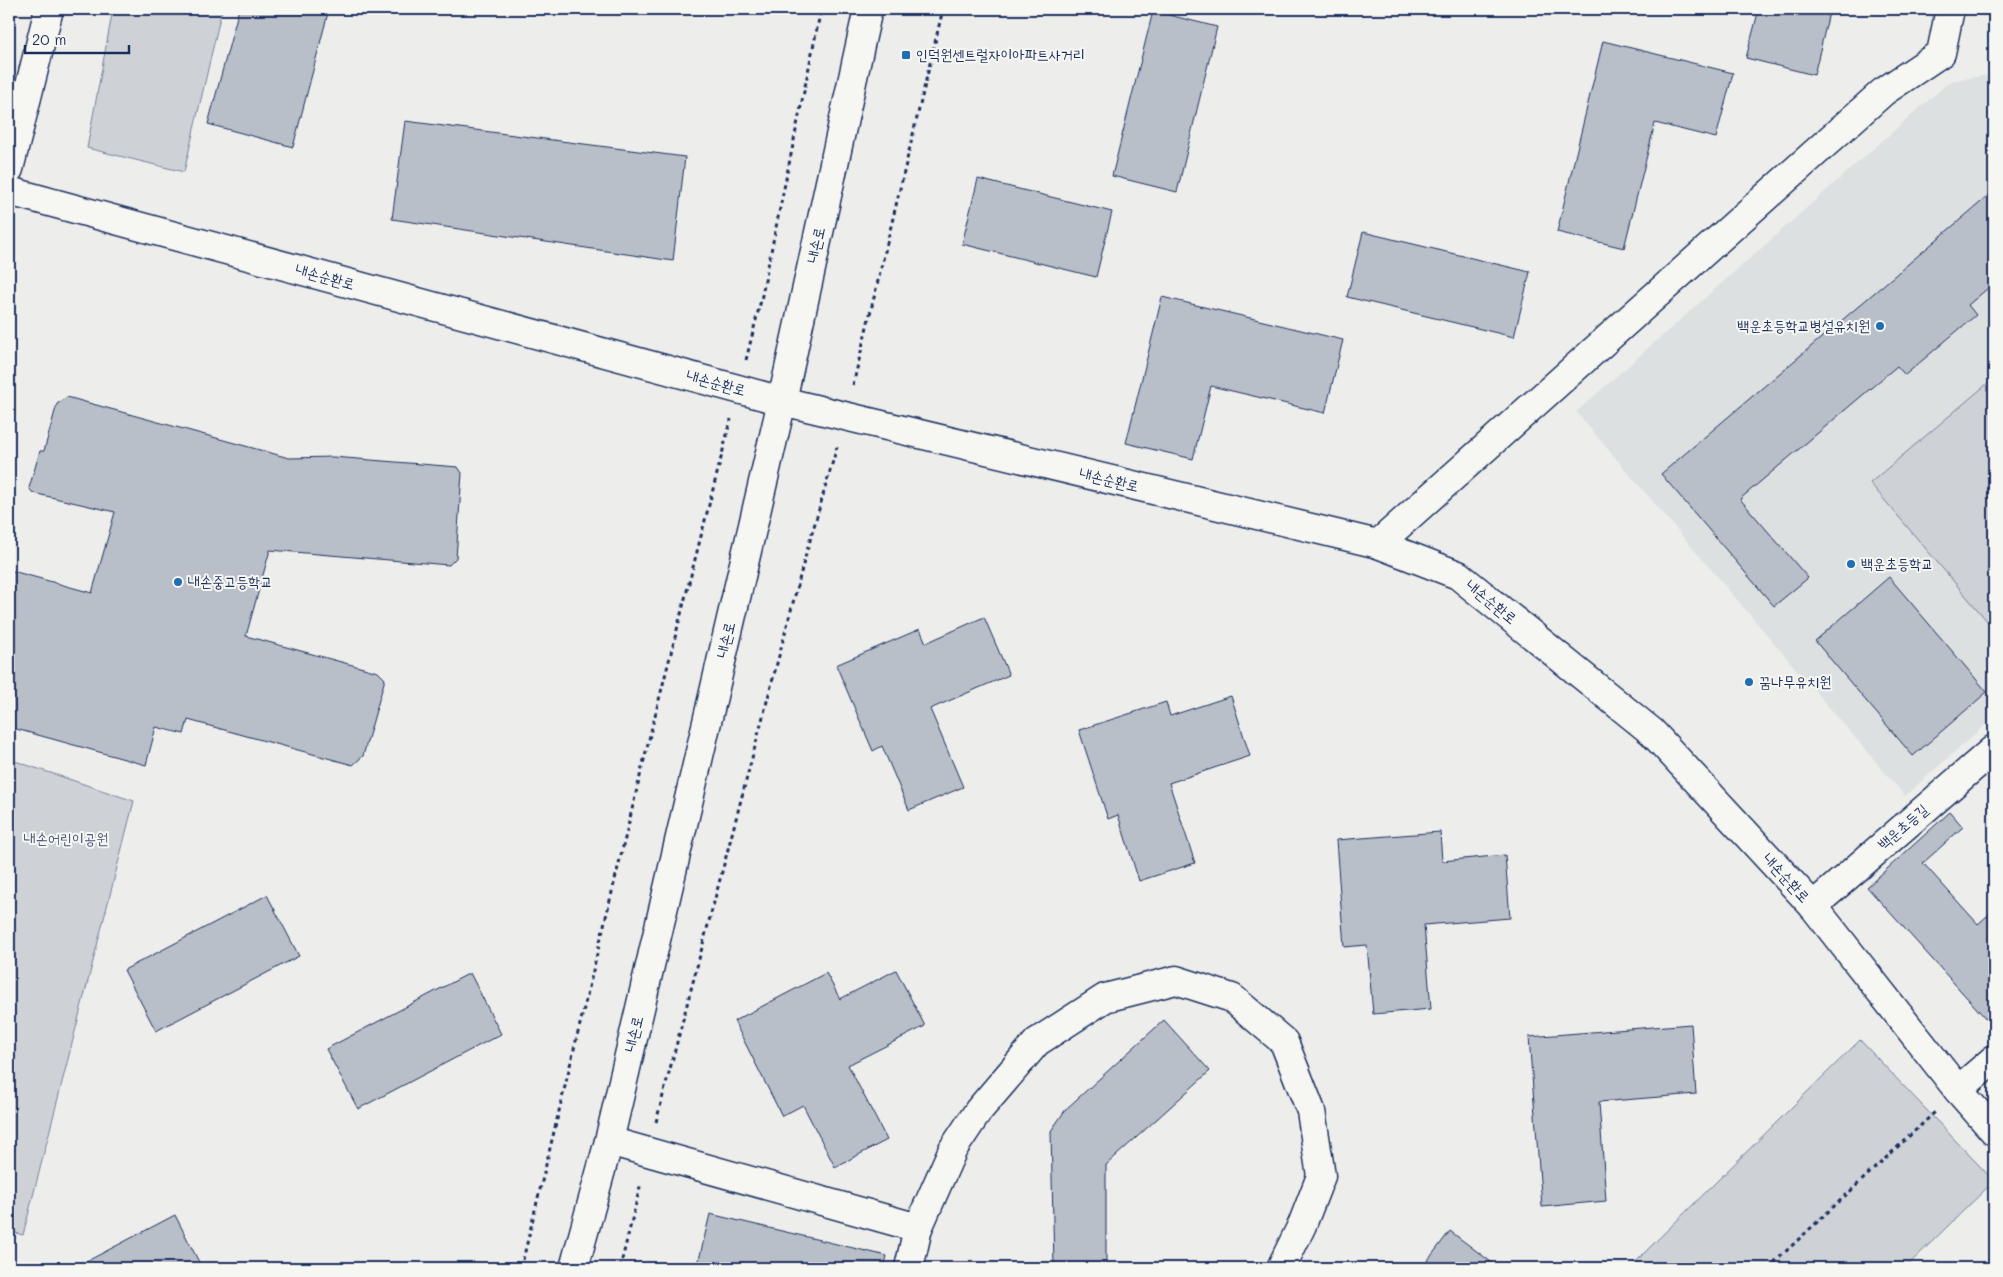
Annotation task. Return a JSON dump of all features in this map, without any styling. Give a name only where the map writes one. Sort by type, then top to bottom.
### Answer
[{"type":"street","points":[[9,169],[49,9]]},
{"type":"street","name":"내손로","points":[[574,1268],[609,1141],[782,401],[868,9]]},
{"type":"street","points":[[1378,544],[1883,92],[1941,53],[1950,9]]},
{"type":"street","name":"내손순환로","points":[[9,190],[782,401],[1378,544],[1458,576],[1652,732],[1813,906],[1958,1090],[1994,1131]]},
{"type":"street","name":"백운초등길","points":[[1813,906],[1994,749]]},
{"type":"street","points":[[910,1268],[918,1228],[953,1149],[979,1110],[1037,1042],[1104,998],[1176,980],[1232,998],[1284,1042],[1311,1110],[1321,1176],[1302,1225],[1281,1268]]},
{"type":"street","points":[[1958,1090],[1994,1059]]},
{"type":"street","points":[[609,1141],[918,1228]]},
{"type":"path","points":[[521,1268],[651,731],[761,300],[822,9]]},
{"type":"path","points":[[620,1268],[648,1151],[804,561],[846,416],[943,9]]},
{"type":"path","points":[[1768,1268],[1958,1090]]},
{"type":"shaded area","name":"백운초등학교","points":[[1994,74],[1994,717],[1905,796],[1576,412],[1950,81]]},
{"type":"green space","points":[[113,9],[222,9],[184,172],[87,148]]},
{"type":"green space","points":[[1994,378],[1994,629],[1870,483]]},
{"type":"green space","name":"내손어린이공원","points":[[9,759],[134,801],[23,1235],[9,1231]]},
{"type":"green space","points":[[1860,1040],[1994,1181],[1905,1268],[1631,1268],[1642,1255]]},
{"type":"building","points":[[239,9],[329,9],[293,147],[208,124]]},
{"type":"building","points":[[1759,9],[1830,9],[1814,75],[1746,58]]},
{"type":"building","points":[[1153,11],[1217,27],[1177,192],[1112,176]]},
{"type":"building","points":[[1603,41],[1733,73],[1716,138],[1655,123],[1624,248],[1557,232]]},
{"type":"building","points":[[405,121],[685,157],[673,261],[392,219]]},
{"type":"building","points":[[978,179],[1112,212],[1096,277],[962,244]]},
{"type":"building","points":[[1994,191],[1994,283],[1968,305],[1976,315],[1905,375],[1897,366],[1740,499],[1808,578],[1774,606],[1661,474]]},
{"type":"building","points":[[1363,232],[1530,272],[1514,337],[1347,297]]},
{"type":"building","points":[[1162,297],[1343,340],[1325,413],[1211,386],[1193,459],[1126,443]]},
{"type":"building","name":"내손중고등학교","points":[[67,397],[289,458],[333,457],[458,467],[462,473],[456,558],[449,565],[270,550],[246,636],[378,672],[385,679],[363,756],[353,765],[188,720],[184,734],[156,727],[146,765],[9,727],[9,570],[92,593],[115,512],[33,493],[29,488],[40,451],[44,451],[57,404]]},
{"type":"building","points":[[1889,577],[1987,692],[1913,756],[1815,641]]},
{"type":"building","points":[[984,617],[1009,675],[930,709],[963,787],[909,810],[882,746],[873,751],[836,665],[920,629],[926,643]]},
{"type":"building","points":[[1231,696],[1250,756],[1169,783],[1195,863],[1139,881],[1118,815],[1108,819],[1079,730],[1166,702],[1170,716]]},
{"type":"building","points":[[1950,812],[1963,827],[1923,863],[1978,924],[1994,910],[1994,1015],[1988,1021],[1867,887]]},
{"type":"building","points":[[1440,832],[1442,861],[1505,855],[1510,918],[1424,925],[1431,1009],[1373,1014],[1367,945],[1344,947],[1336,840]]},
{"type":"building","points":[[267,895],[299,956],[156,1031],[124,970]]},
{"type":"building","points":[[896,970],[925,1026],[848,1065],[887,1140],[835,1167],[803,1105],[782,1116],[734,1021],[826,973],[840,999]]},
{"type":"building","points":[[470,973],[501,1034],[358,1109],[326,1049]]},
{"type":"building","points":[[1164,1020],[1210,1071],[1106,1165],[1106,1268],[1054,1268],[1051,1131],[1066,1109]]},
{"type":"building","points":[[1691,1024],[1696,1094],[1599,1102],[1606,1201],[1542,1207],[1529,1037]]},
{"type":"building","points":[[710,1214],[887,1256],[884,1268],[697,1268]]},
{"type":"building","points":[[175,1215],[202,1268],[74,1268]]},
{"type":"building","points":[[1450,1231],[1499,1268],[1422,1268]]},
{"type":"place","name":"인덕원센트럴자이아파트사거리","points":[[906,55]]},
{"type":"place","name":"백운초등학교병설유치원","points":[[1880,326]]},
{"type":"place","name":"백운초등학교","points":[[1851,564]]},
{"type":"place","name":"내손중고등학교","points":[[178,582]]},
{"type":"place","name":"꿈나무유치원","points":[[1749,682]]}]
